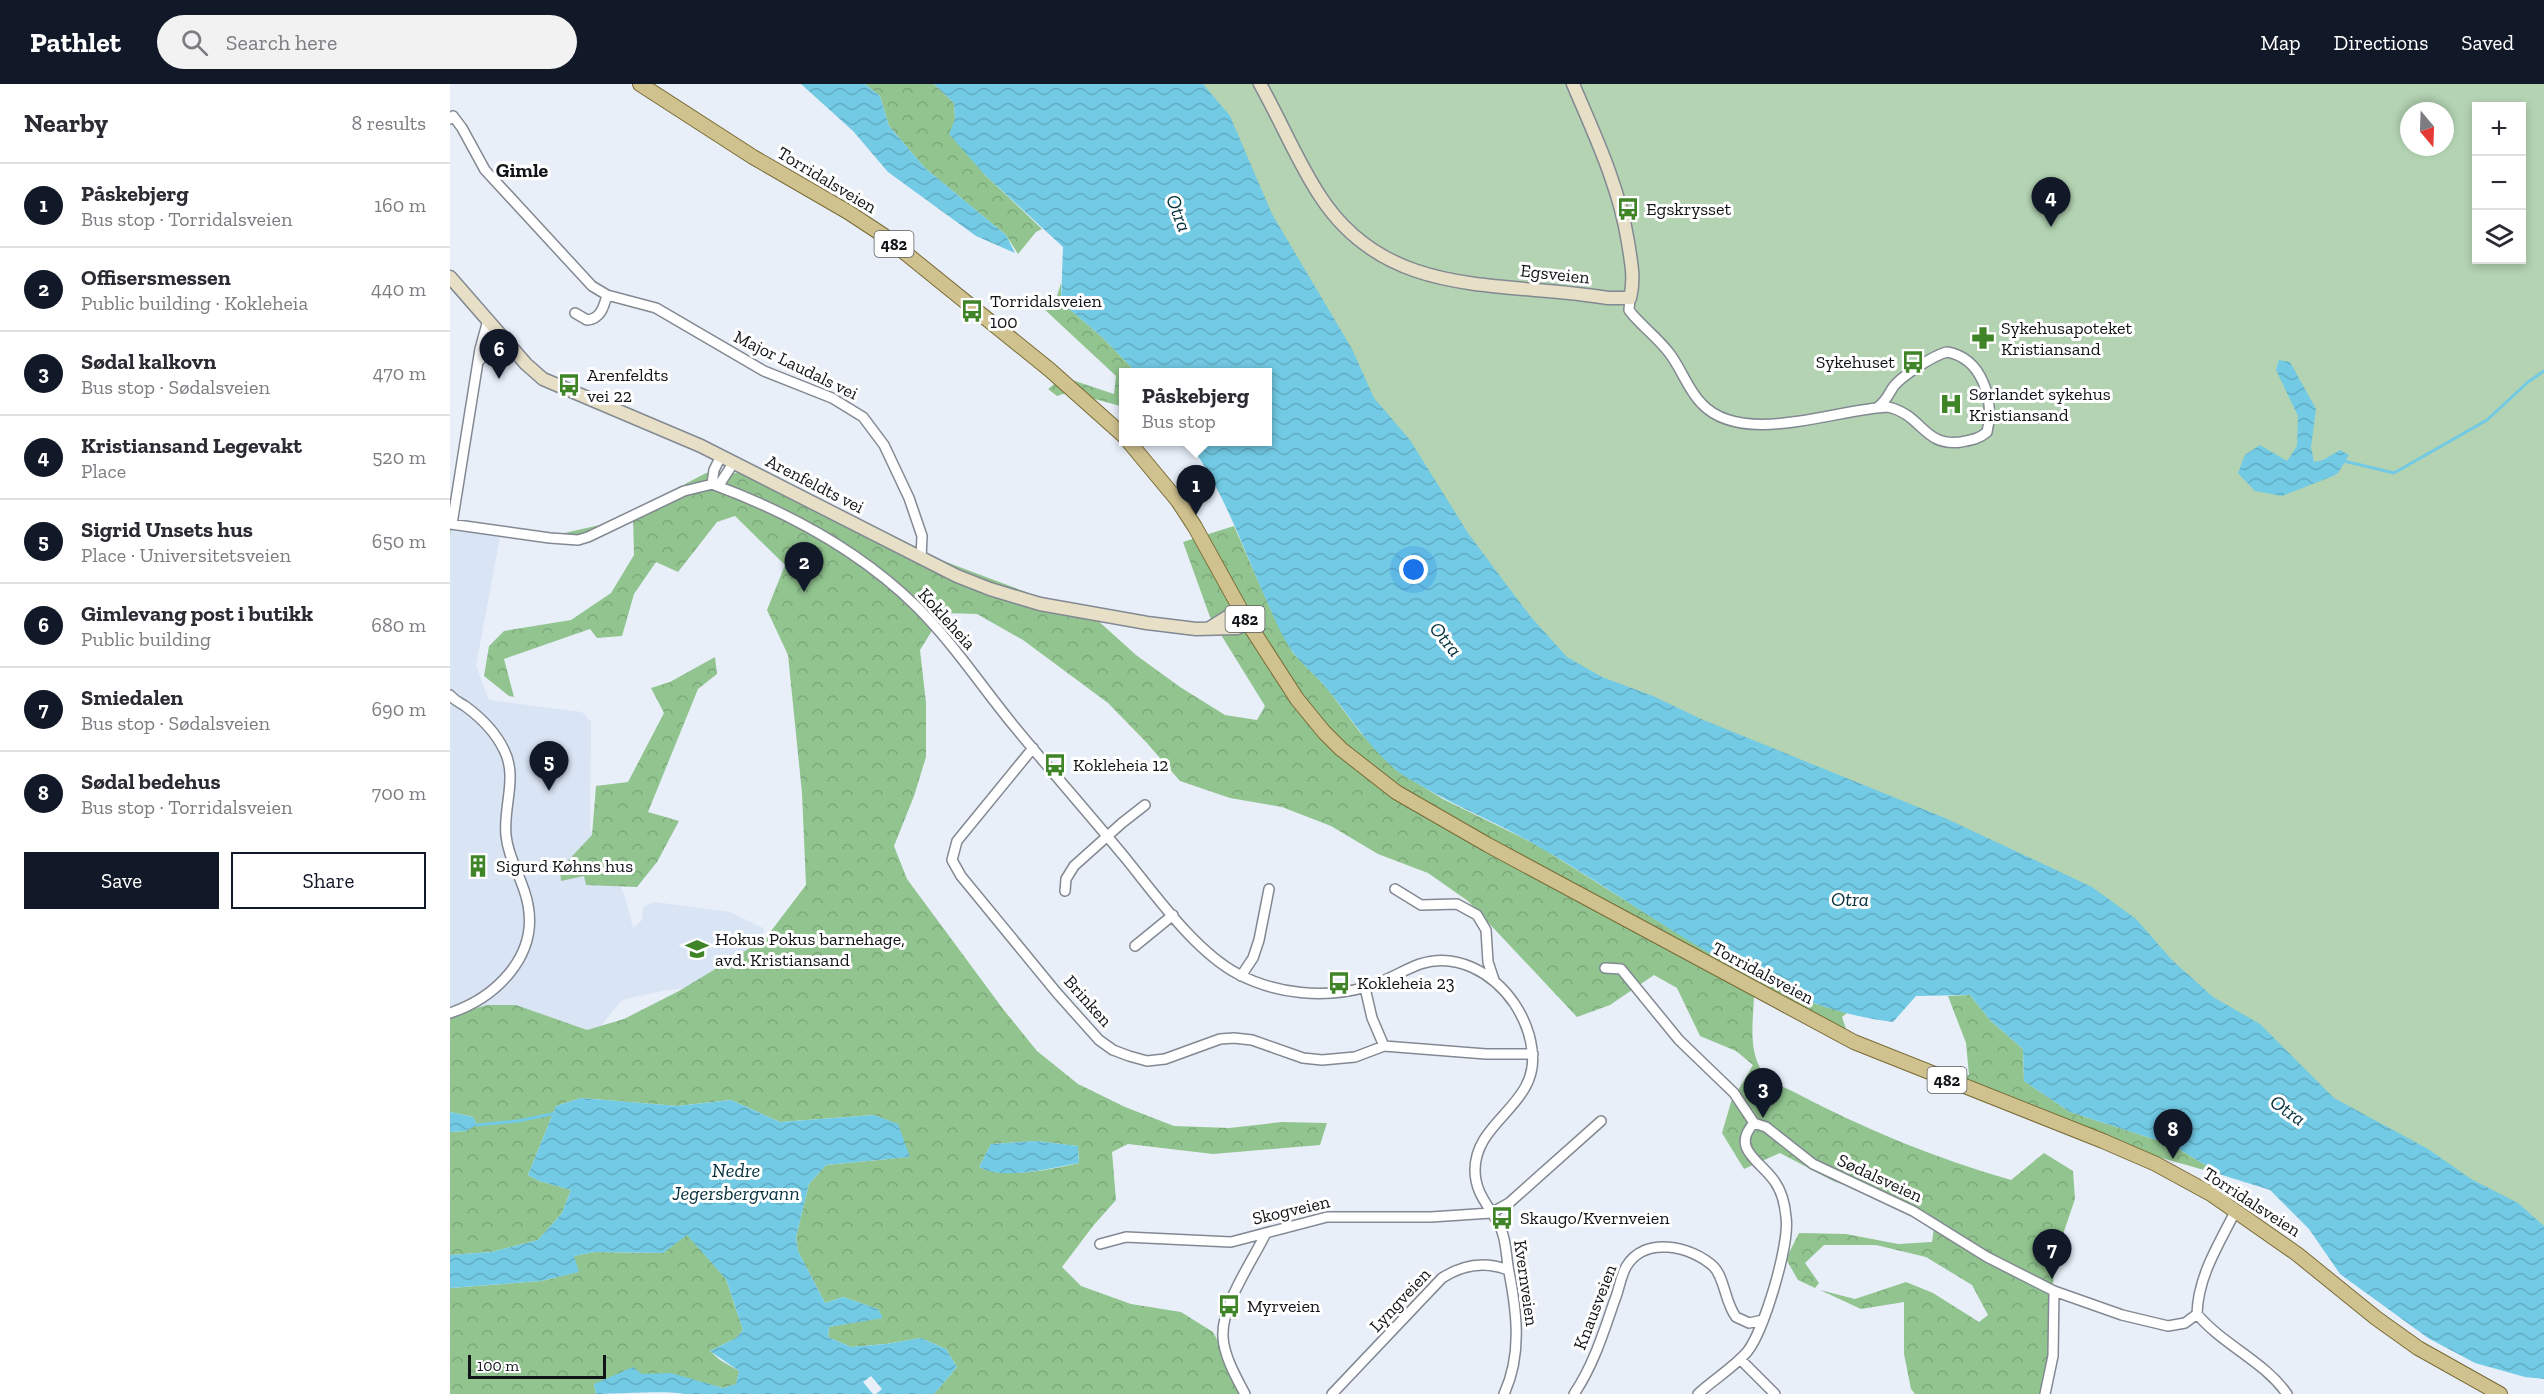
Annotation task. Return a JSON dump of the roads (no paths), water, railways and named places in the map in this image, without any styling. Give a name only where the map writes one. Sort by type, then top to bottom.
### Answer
[{"type":"main road","name":"Torridalsveien","points":[[640,84],[753,157],[883,235],[1050,370],[1119,432]]},
{"type":"main road","name":"Torridalsveien","points":[[1133,446],[1178,501],[1195,527],[1248,623],[1282,678],[1324,732],[1385,784],[1445,822],[1854,1041],[2140,1157],[2236,1210],[2297,1254],[2409,1342],[2500,1394]]},
{"type":"street","name":"Egsveien","points":[[1260,84],[1320,196],[1338,221],[1361,243],[1392,263],[1447,281],[1613,298],[1630,297]]},
{"type":"street","points":[[1573,84],[1612,177],[1625,217],[1633,275],[1629,310],[1665,348],[1695,396],[1712,413],[1734,423],[1775,424],[1878,407],[1902,410],[1913,417],[1932,437],[1942,442],[1975,440],[1987,432],[1989,422],[1988,403],[1981,377],[1966,358],[1947,351],[1925,362],[1892,387],[1887,400],[1878,407]]},
{"type":"street","name":"Major Laudals vei","points":[[451,118],[462,128],[485,170],[586,281],[607,295],[656,308],[764,371],[832,399],[863,417],[884,445],[909,498],[922,536],[921,558]]},
{"type":"street","name":"Arenfeldts vei","points":[[450,277],[526,364],[546,381],[734,462],[921,558],[990,589],[1040,604],[1172,627],[1237,628],[1248,623]]},
{"type":"street","points":[[575,313],[587,320],[596,318],[607,295]]},
{"type":"street","points":[[488,320],[451,524],[536,537],[578,540],[684,491],[721,482],[734,462]]},
{"type":"street","points":[[479,362],[499,334]]},
{"type":"street","points":[[712,484],[714,470],[721,456]]},
{"type":"street","name":"Kokleheia","points":[[712,484],[798,521],[852,553],[886,580],[935,627],[1173,915],[1212,957],[1241,976],[1277,990],[1317,993],[1365,988],[1431,961],[1454,961],[1465,964],[1494,980],[1509,996],[1524,1018],[1533,1054],[1532,1068],[1525,1091],[1486,1136],[1476,1155],[1475,1174],[1479,1192],[1491,1213]]},
{"type":"street","points":[[1211,627],[1240,609]]},
{"type":"street","points":[[450,696],[490,728],[501,743],[507,757],[510,776],[506,839],[525,894],[529,913],[524,948],[513,968],[491,993],[476,1003],[450,1013]]},
{"type":"street","name":"Brinken","points":[[1033,748],[957,841],[952,860],[961,876],[1036,968],[1099,1040],[1120,1053],[1147,1061],[1174,1057],[1220,1039],[1234,1038],[1252,1040],[1303,1058],[1322,1060],[1355,1058],[1384,1046],[1486,1054],[1533,1054]]},
{"type":"street","points":[[1065,891],[1066,879],[1074,866],[1145,805]]},
{"type":"street","points":[[1241,976],[1253,958],[1259,940],[1269,889]]},
{"type":"street","name":"Kokleheia","points":[[1395,889],[1421,905],[1457,904],[1478,915],[1486,930],[1488,962],[1494,980]]},
{"type":"street","points":[[1135,945],[1173,915]]},
{"type":"street","name":"Sødalsveien","points":[[1605,968],[1621,969],[1633,981],[1679,1040],[1734,1093],[1754,1123],[1766,1127],[1798,1154],[1826,1171],[1913,1210],[1987,1257],[2054,1291],[2122,1315],[2168,1326],[2192,1320],[2197,1314]]},
{"type":"street","points":[[1365,988],[1372,1018],[1384,1046]]},
{"type":"street","points":[[1491,1213],[1509,1203],[1601,1121]]},
{"type":"street","points":[[1698,1394],[1740,1359],[1751,1346],[1763,1320],[1786,1242],[1787,1226],[1779,1188],[1745,1146],[1745,1135],[1754,1123]]},
{"type":"street","points":[[2236,1210],[2202,1278],[2197,1314],[2224,1340],[2264,1370],[2287,1394]]},
{"type":"street","name":"Skogveien","points":[[1100,1245],[1126,1238],[1231,1242],[1302,1222],[1339,1216],[1431,1217],[1491,1213]]},
{"type":"street","name":"Kvernveien","points":[[1491,1213],[1504,1239],[1517,1330],[1515,1359],[1504,1394]]},
{"type":"street","points":[[1245,1394],[1224,1346],[1224,1324],[1238,1288],[1266,1233]]},
{"type":"street","name":"Knausveien","points":[[1574,1394],[1600,1345],[1625,1268],[1642,1253],[1668,1247],[1680,1248],[1696,1255],[1718,1272],[1724,1295],[1736,1317],[1749,1323],[1763,1320]]},
{"type":"street","name":"Lyngveien","points":[[1332,1394],[1442,1278],[1469,1266],[1496,1266],[1508,1270]]},
{"type":"street","points":[[2045,1394],[2053,1356],[2054,1291]]},
{"type":"street","points":[[1740,1359],[1775,1394]]},
{"type":"water","points":[[801,84],[865,84],[880,96],[889,126],[925,168],[1006,235],[1015,253],[976,236],[888,172],[853,131]]},
{"type":"water","name":"Otra","points":[[934,84],[1203,84],[1230,116],[1272,214],[1352,349],[1374,398],[1410,440],[1468,533],[1500,576],[1531,617],[1567,657],[1602,677],[1653,696],[1701,719],[1945,818],[2092,887],[2136,919],[2172,960],[2213,997],[2260,1024],[2334,1098],[2428,1149],[2471,1179],[2518,1203],[2544,1226],[2544,1379],[2525,1377],[2475,1363],[2428,1338],[2340,1274],[2309,1229],[2270,1190],[2222,1175],[2172,1145],[2070,1112],[2024,1081],[2023,1049],[1990,1020],[1970,995],[1916,996],[1893,1022],[1844,1013],[1797,997],[1708,953],[1539,847],[1396,770],[1377,752],[1324,685],[1290,649],[1274,618],[1221,496],[1191,446],[1272,446],[1272,368],[1132,368],[1102,337],[1061,302],[1063,247],[984,174],[949,134],[955,119],[954,103]]},
{"type":"water","points":[[2279,360],[2290,362],[2316,409],[2311,447],[2314,462],[2323,460],[2340,450],[2349,455],[2338,473],[2282,496],[2255,491],[2238,473],[2245,455],[2260,445],[2287,461],[2297,446],[2298,416],[2276,370]]},
{"type":"water","name":"Nedre Jegersbergvann","points":[[581,1098],[677,1106],[731,1100],[780,1122],[874,1115],[898,1124],[910,1157],[826,1165],[809,1184],[796,1237],[798,1251],[825,1303],[843,1297],[878,1309],[883,1318],[829,1327],[828,1337],[851,1347],[921,1338],[946,1349],[957,1367],[934,1394],[876,1394],[882,1389],[871,1376],[863,1382],[873,1394],[655,1392],[596,1394],[594,1384],[633,1367],[642,1374],[671,1373],[723,1388],[736,1384],[739,1371],[710,1351],[736,1338],[743,1330],[726,1279],[687,1235],[663,1253],[595,1252],[574,1256],[579,1272],[541,1281],[450,1288],[450,1255],[491,1252],[538,1240],[562,1213],[571,1190],[539,1181],[528,1175],[556,1106]]},
{"type":"water","points":[[450,1112],[473,1117],[477,1125],[466,1131],[450,1132]]},
{"type":"water","points":[[1036,1141],[1078,1146],[1079,1163],[1014,1173],[990,1171],[979,1167],[991,1144]]},
{"type":"waterway","points":[[2344,461],[2394,473],[2487,420],[2528,382],[2544,371]]},
{"type":"waterway","points":[[477,1125],[518,1121],[552,1114]]},
{"type":"place","name":"Egskrysset","points":[[1628,209]]},
{"type":"place","name":"Kristiansand Legevakt","points":[[2051,227]]},
{"type":"place","name":"Torridalsveien 100","points":[[972,311]]},
{"type":"place","name":"Sykehusapoteket Kristiansand","points":[[1983,338]]},
{"type":"place","name":"Sykehuset","points":[[1913,362]]},
{"type":"place","name":"Gimlevang post i butikk","points":[[499,379]]},
{"type":"place","name":"Arenfeldts vei 22","points":[[569,385]]},
{"type":"place","name":"Sørlandet sykehus Kristiansand","points":[[1951,404]]},
{"type":"place","name":"Påskebjerg","points":[[1196,515]]},
{"type":"place","name":"Offisersmessen","points":[[804,592]]},
{"type":"place","name":"Kokleheia 12","points":[[1055,765]]},
{"type":"place","name":"Sigrid Unsets hus","points":[[549,791]]},
{"type":"place","name":"Sigurd Køhns hus","points":[[478,866]]},
{"type":"place","name":"Hokus Pokus barnehage, avd. Kristiansand","points":[[697,949]]},
{"type":"place","name":"Kokleheia 23","points":[[1339,983]]},
{"type":"place","name":"Sødal kalkovn","points":[[1763,1118]]},
{"type":"place","name":"Sødal bedehus","points":[[2173,1159]]},
{"type":"place","name":"Skaugo/Kvernveien","points":[[1502,1218]]},
{"type":"place","name":"Smiedalen","points":[[2052,1279]]},
{"type":"place","name":"Myrveien","points":[[1229,1306]]},
{"type":"district","name":"Gimle","points":[[522,170]]}]
